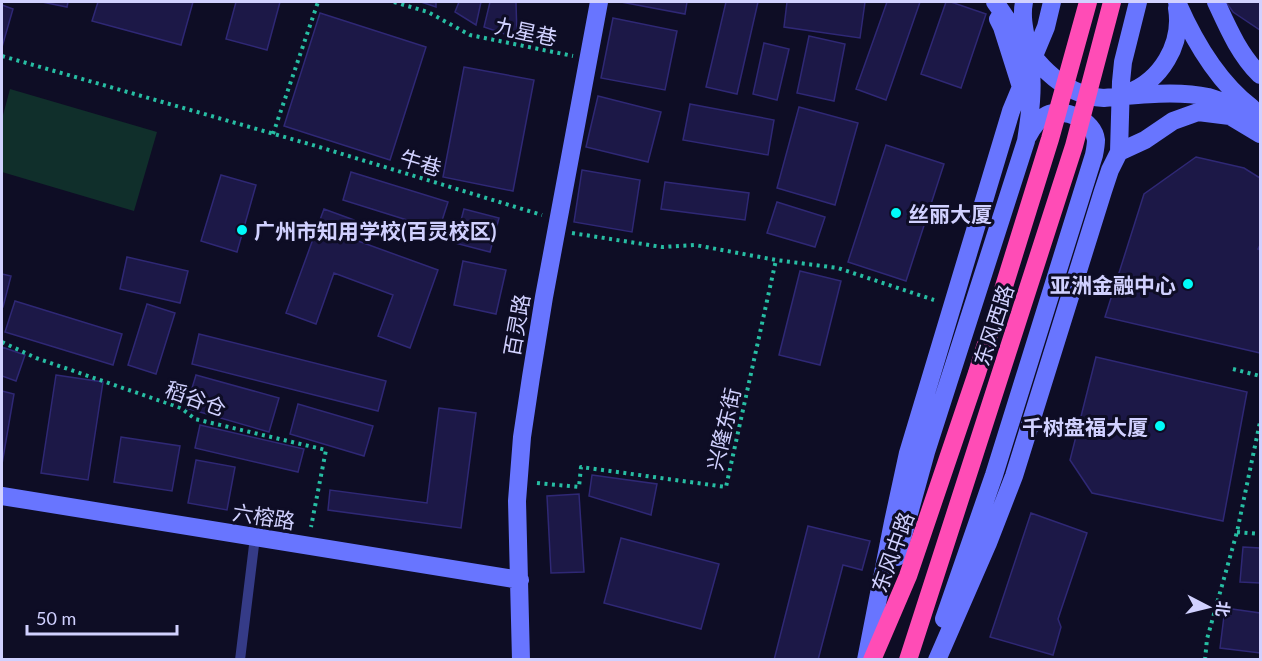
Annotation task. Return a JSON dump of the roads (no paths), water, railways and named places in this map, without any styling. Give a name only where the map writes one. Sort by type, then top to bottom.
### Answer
[{"type":"highway","name":"东风西路","points":[[949,457],[1050,139],[1088,2]]},
{"type":"highway","name":"东风西路","points":[[908,660],[1074,146],[1112,2]]},
{"type":"highway","name":"东风中路","points":[[869,660],[909,576],[949,457]]},
{"type":"street","name":"百灵路","points":[[521,660],[518,481],[531,377],[599,2]]},
{"type":"street","points":[[984,2],[1002,27],[1021,87]]},
{"type":"street","points":[[994,2],[1026,40],[1049,74],[1079,94],[1101,98],[1190,94],[1207,97],[1260,117]]},
{"type":"street","points":[[994,2],[1023,70],[1030,118]]},
{"type":"street","points":[[1024,2],[1026,40],[1031,63],[1030,118],[1026,141]]},
{"type":"street","points":[[869,660],[900,488],[911,443],[1011,111],[1046,27],[1052,2]]},
{"type":"street","points":[[937,660],[988,543],[1014,476],[1103,191],[1119,152],[1123,62],[1138,2]]},
{"type":"street","points":[[1116,96],[1138,89],[1157,74],[1166,62],[1176,39],[1178,12],[1176,2]]},
{"type":"street","points":[[1176,2],[1219,75],[1260,117]]},
{"type":"street","points":[[1216,2],[1238,47],[1260,75]]},
{"type":"street","points":[[869,660],[926,452],[1026,141],[1031,129],[1039,121],[1047,115],[1060,112],[1084,121],[1091,129],[1096,140],[1094,155],[994,475],[930,660]]},
{"type":"street","points":[[1119,152],[1145,140],[1173,121],[1198,112],[1230,116],[1260,134]]},
{"type":"street","name":"六榕路","points":[[2,496],[520,580]]},
{"type":"lane","points":[[240,660],[255,537]]},
{"type":"place","name":"丝丽大厦","points":[[896,213]]},
{"type":"place","name":"广州市知用学校(百灵校区)","points":[[242,230]]},
{"type":"place","name":"亚洲金融中心","points":[[1188,284]]},
{"type":"place","name":"千树盘福大厦","points":[[1160,426]]}]
